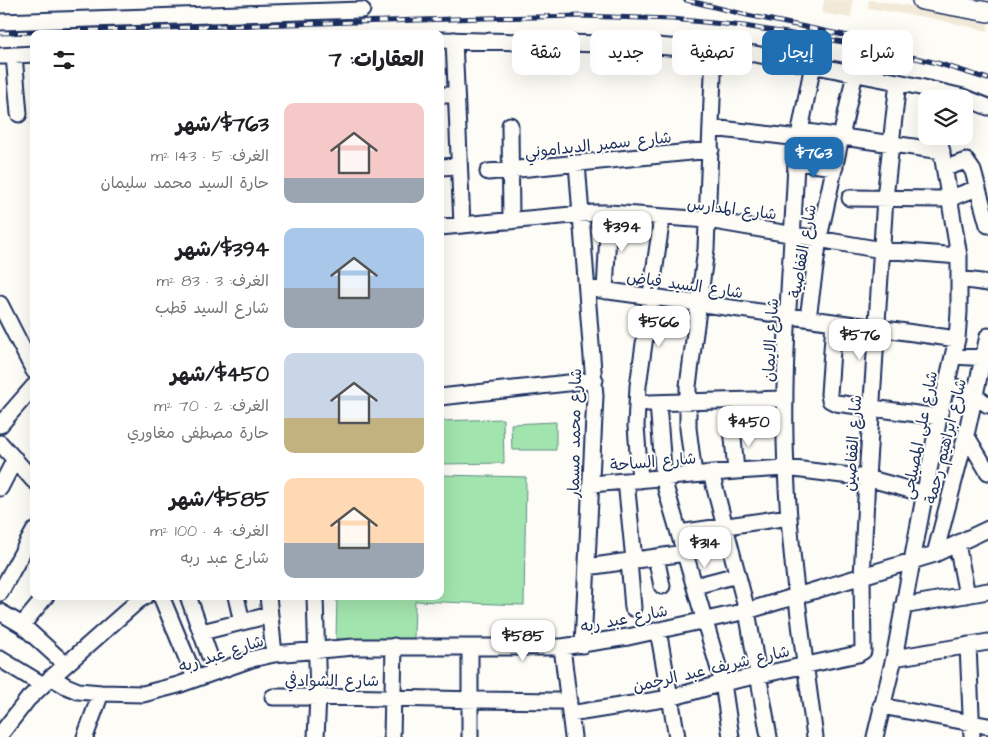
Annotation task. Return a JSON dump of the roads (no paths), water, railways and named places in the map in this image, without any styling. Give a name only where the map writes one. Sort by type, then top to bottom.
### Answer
[{"type":"main road","points":[[922,0],[988,12]]},
{"type":"main road","points":[[962,0],[988,4]]},
{"type":"street","points":[[0,22],[362,10]]},
{"type":"street","points":[[462,225],[456,95],[447,40],[672,47]]},
{"type":"street","points":[[18,114],[7,55],[30,54]]},
{"type":"street","points":[[694,475],[687,402],[689,370],[706,249],[713,75]]},
{"type":"street","name":"شارع الايمان","points":[[811,75],[799,135],[796,162],[785,398],[789,517],[815,737]]},
{"type":"street","name":"شارع القفاصية","points":[[808,318],[819,238],[855,75]]},
{"type":"street","points":[[865,75],[898,82],[921,90]]},
{"type":"street","name":"شارع القفاصين","points":[[858,654],[863,651],[864,644],[862,578],[871,407],[885,198],[898,82]]},
{"type":"street","points":[[444,95],[456,95]]},
{"type":"street","points":[[973,101],[988,107]]},
{"type":"street","points":[[510,125],[511,221]]},
{"type":"street","points":[[712,128],[841,137],[891,144],[918,144]]},
{"type":"street","name":"شارع على المصيلحى","points":[[875,737],[894,658],[939,417],[957,339],[959,256],[941,145]]},
{"type":"street","name":"شارع سمير الديداموني","points":[[488,172],[711,150]]},
{"type":"street","points":[[945,168],[966,161],[973,171],[988,225]]},
{"type":"street","points":[[796,162],[835,167]]},
{"type":"street","name":"شارع محمد مسمار","points":[[577,163],[595,380],[592,484],[583,645]]},
{"type":"street","points":[[444,167],[460,166]]},
{"type":"street","points":[[850,198],[950,198],[978,188]]},
{"type":"street","points":[[604,290],[609,213]]},
{"type":"street","name":"شارع المدارس","points":[[444,227],[609,213],[708,220],[882,250],[959,256]]},
{"type":"street","points":[[633,608],[631,560],[636,404],[662,217]]},
{"type":"street","points":[[959,279],[988,282]]},
{"type":"street","name":"شارع السيد فياض","points":[[587,288],[957,339]]},
{"type":"street","points":[[1,311],[30,364]]},
{"type":"street","points":[[834,322],[830,400],[836,403],[939,417]]},
{"type":"street","name":"شارع ابراهيم رحمة","points":[[935,554],[985,358],[988,336]]},
{"type":"street","points":[[953,356],[985,358]]},
{"type":"street","points":[[444,397],[595,380]]},
{"type":"street","points":[[946,384],[968,391],[988,405]]},
{"type":"street","points":[[0,425],[30,396]]},
{"type":"street","points":[[636,404],[785,398]]},
{"type":"street","points":[[658,403],[664,478],[724,683],[731,737]]},
{"type":"street","points":[[732,427],[736,471]]},
{"type":"street","points":[[966,435],[988,472]]},
{"type":"street","points":[[0,443],[30,476]]},
{"type":"street","points":[[0,488],[15,459]]},
{"type":"street","name":"شارع الساحة","points":[[592,484],[786,468],[867,478],[925,494]]},
{"type":"street","points":[[711,473],[747,611],[769,737]]},
{"type":"street","points":[[679,533],[789,517]]},
{"type":"street","name":"شارع عبد ربه","points":[[0,659],[47,681],[78,691],[143,694],[178,685],[252,659],[274,654],[317,649],[394,646],[562,647],[583,645],[747,611],[797,597],[935,554],[988,529]]},
{"type":"street","points":[[0,594],[30,538]]},
{"type":"street","points":[[957,544],[968,595]]},
{"type":"street","points":[[587,567],[685,553]]},
{"type":"street","points":[[656,557],[662,586]]},
{"type":"street","points":[[695,586],[737,575]]},
{"type":"street","points":[[903,606],[988,591]]},
{"type":"street","points":[[22,625],[43,600]]},
{"type":"street","points":[[0,735],[28,699],[64,664],[138,600]]},
{"type":"street","points":[[163,600],[195,678]]},
{"type":"street","points":[[190,600],[215,671]]},
{"type":"street","points":[[237,600],[242,622]]},
{"type":"street","points":[[268,600],[274,654]]},
{"type":"street","points":[[315,600],[318,697],[316,737]]},
{"type":"street","points":[[0,612],[22,625],[64,664]]},
{"type":"street","points":[[202,632],[270,615]]},
{"type":"street","points":[[658,630],[677,737]]},
{"type":"street","points":[[894,658],[988,642]]},
{"type":"street","points":[[968,645],[972,730]]},
{"type":"street","points":[[392,737],[394,646]]},
{"type":"street","points":[[470,647],[470,737]]},
{"type":"street","points":[[562,647],[573,737]]},
{"type":"street","name":"شارع شريف عبد الرحمن","points":[[471,701],[570,708],[670,698],[758,675],[858,654]]},
{"type":"street","points":[[85,737],[101,693]]},
{"type":"street","name":"شارع الشوادفي","points":[[273,697],[471,701]]},
{"type":"street","points":[[881,706],[972,730],[988,726]]},
{"type":"railway","points":[[686,0],[842,35]]},
{"type":"railway","points":[[97,30],[581,16],[672,19],[744,26],[856,44],[937,63],[988,79]]},
{"type":"railway","points":[[0,33],[30,32]]}]
